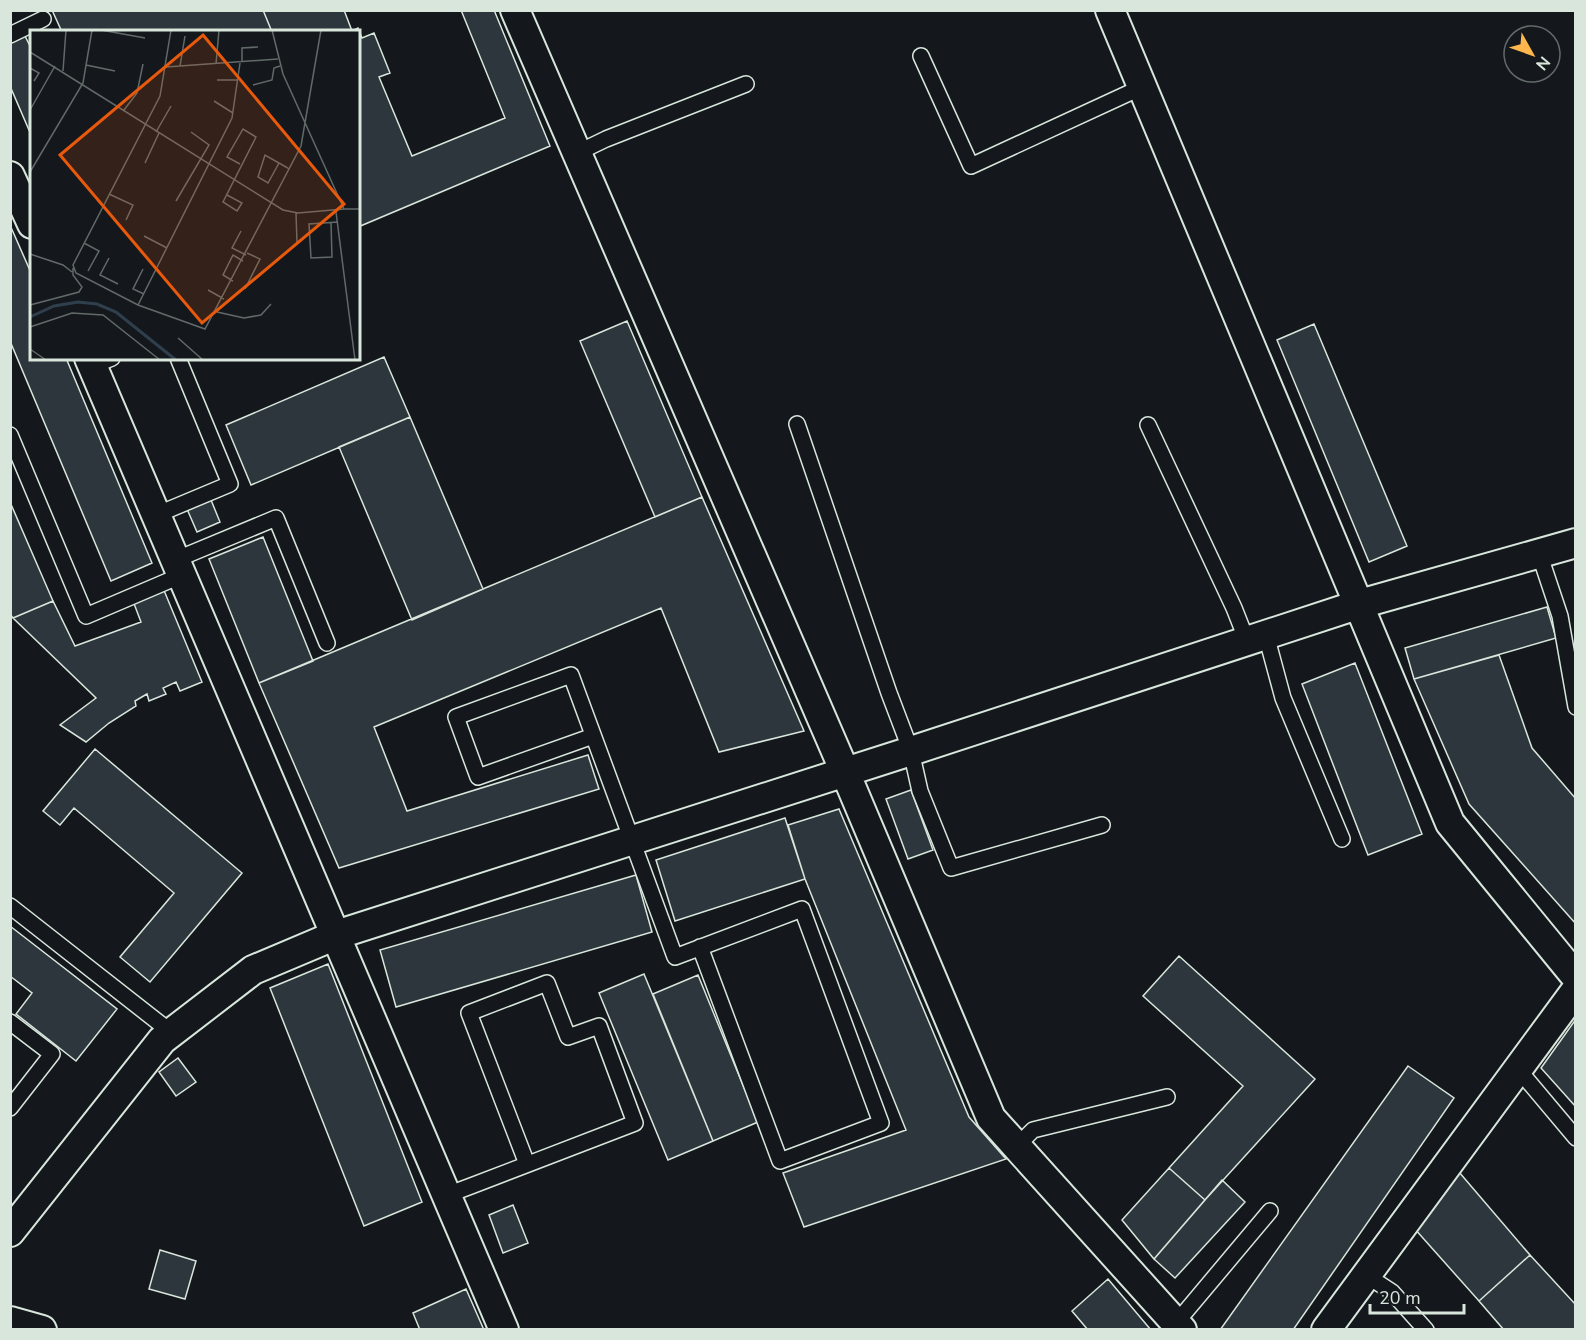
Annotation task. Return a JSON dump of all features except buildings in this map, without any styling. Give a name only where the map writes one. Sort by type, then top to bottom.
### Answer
[{"type":"street","points":[[515,10],[845,772],[991,1118],[1179,1326]]},
{"type":"street","points":[[1110,10],[1450,823],[1575,977]]},
{"type":"street","points":[[10,176],[30,220]]},
{"type":"street","points":[[98,361],[156,515],[504,1329]]},
{"type":"street","points":[[10,1232],[162,1040],[253,970],[336,935],[1360,604],[1575,543]]},
{"type":"street","points":[[1326,1329],[1575,990]]},
{"type":"street","points":[[10,1321],[42,1329]]},
{"type":"lane","points":[[10,35],[43,19]]},
{"type":"lane","points":[[921,56],[971,166],[1142,87]]},
{"type":"lane","points":[[577,153],[606,139],[746,84]]},
{"type":"lane","points":[[156,515],[230,484],[179,360]]},
{"type":"lane","points":[[797,424],[911,751],[920,791],[951,868],[1102,825]]},
{"type":"lane","points":[[1148,425],[1234,608],[1257,638],[1342,839]]},
{"type":"lane","points":[[10,435],[86,616],[276,518],[327,643]]},
{"type":"lane","points":[[1539,554],[1560,616],[1575,707]]},
{"type":"lane","points":[[593,736],[478,777],[456,717],[571,675],[675,957],[700,947],[802,909],[881,1123],[780,1161],[700,947]]},
{"type":"lane","points":[[10,906],[172,1033]]},
{"type":"lane","points":[[447,1195],[635,1123],[599,1026],[568,1037],[547,983],[469,1012],[527,1164]]},
{"type":"lane","points":[[10,1022],[52,1054],[10,1108]]},
{"type":"lane","points":[[1518,1069],[1575,1138]]},
{"type":"lane","points":[[1017,1146],[1033,1130],[1167,1097]]},
{"type":"lane","points":[[1179,1326],[1270,1211]]},
{"type":"lane","points":[[1366,1275],[1392,1292],[1426,1329]]}]
